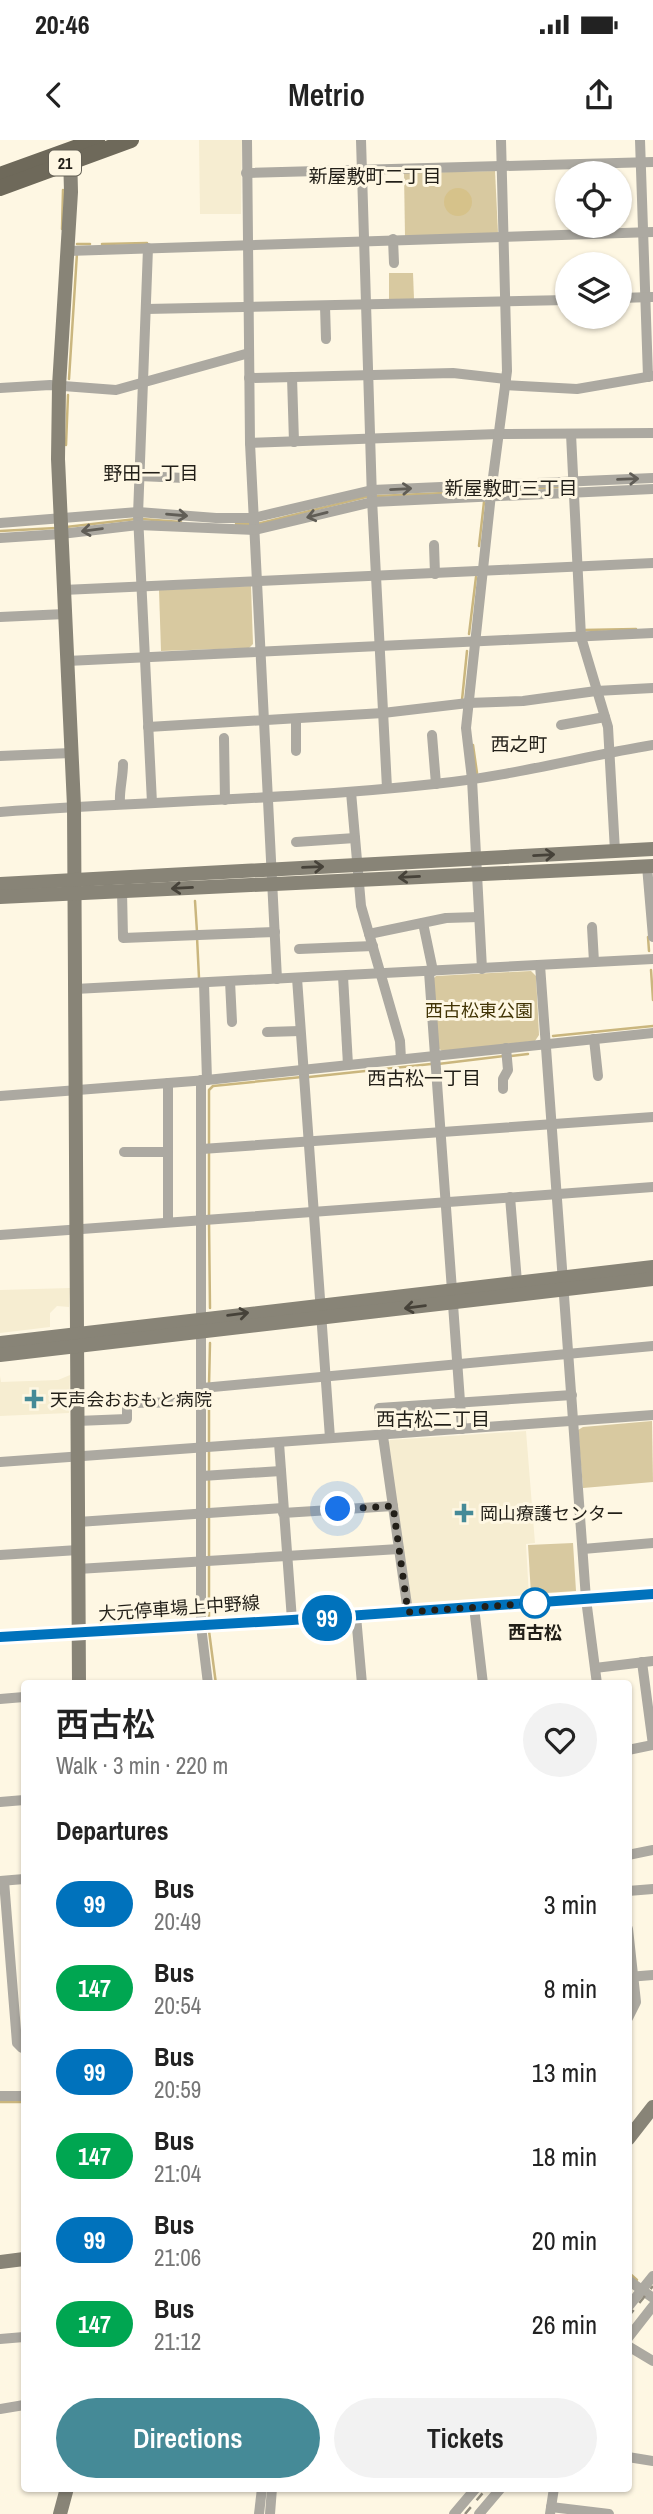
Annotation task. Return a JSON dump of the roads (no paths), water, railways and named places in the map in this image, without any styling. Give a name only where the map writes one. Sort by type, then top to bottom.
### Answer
[{"type":"main road","name":"21","points":[[0,175],[97,140]]},
{"type":"main road","name":"21","points":[[0,188],[70,150],[131,140]]},
{"type":"street","points":[[247,140],[250,443],[277,979]]},
{"type":"street","points":[[361,140],[365,306],[373,439],[372,496],[387,789]]},
{"type":"street","points":[[481,969],[472,779],[466,728],[505,382],[506,301],[501,140]]},
{"type":"street","points":[[250,378],[453,373],[505,382],[577,389],[650,376],[647,162],[640,140]]},
{"type":"street","points":[[70,150],[74,251],[59,386],[58,459],[74,806],[79,1680]]},
{"type":"street","points":[[246,173],[647,162]]},
{"type":"street","points":[[74,251],[648,232]]},
{"type":"street","points":[[393,242],[394,262]]},
{"type":"street","points":[[148,248],[138,519],[152,803]]},
{"type":"street","points":[[632,298],[650,297]]},
{"type":"street","points":[[146,309],[555,300]]},
{"type":"street","points":[[325,306],[326,340]]},
{"type":"street","points":[[0,388],[59,386],[110,390],[249,353]]},
{"type":"street","points":[[292,377],[294,442]]},
{"type":"street","points":[[250,443],[498,434],[653,433]]},
{"type":"street","points":[[571,434],[581,637],[604,717],[610,752],[615,851]]},
{"type":"street","points":[[139,477],[185,478]]},
{"type":"street","points":[[0,538],[60,527],[138,519],[216,518],[254,524],[372,496],[573,487],[653,478]]},
{"type":"street","points":[[573,487],[653,489]]},
{"type":"street","points":[[0,523],[60,527]]},
{"type":"street","points":[[434,545],[435,574]]},
{"type":"street","points":[[64,590],[653,563]]},
{"type":"street","points":[[0,617],[65,614]]},
{"type":"street","points":[[67,661],[653,633]]},
{"type":"street","points":[[148,727],[383,713],[468,703],[523,701],[596,691],[653,688]]},
{"type":"street","points":[[561,725],[604,717]]},
{"type":"street","points":[[296,719],[296,751]]},
{"type":"street","points":[[432,735],[436,784]]},
{"type":"street","points":[[224,738],[225,800]]},
{"type":"street","points":[[0,812],[74,806],[267,798],[436,784],[653,745]]},
{"type":"street","points":[[0,756],[71,753]]},
{"type":"street","points":[[120,804],[119,787],[123,781],[123,764]]},
{"type":"street","points":[[351,792],[361,906],[400,1041],[401,1059]]},
{"type":"street","points":[[296,842],[355,838]]},
{"type":"street","points":[[477,866],[653,849]]},
{"type":"street","points":[[0,897],[74,886],[477,866],[650,866],[653,937]]},
{"type":"street","points":[[0,884],[74,886],[122,891],[272,876]]},
{"type":"street","points":[[122,891],[123,938],[275,932]]},
{"type":"street","points":[[369,934],[446,918],[479,918]]},
{"type":"street","points":[[424,923],[431,971],[462,1429]]},
{"type":"street","points":[[592,927],[594,962]]},
{"type":"street","points":[[299,949],[373,946]]},
{"type":"street","points":[[75,989],[653,959]]},
{"type":"street","points":[[540,965],[586,1599],[596,1680]]},
{"type":"street","points":[[343,976],[348,1065]]},
{"type":"street","points":[[297,978],[330,1438]]},
{"type":"street","points":[[230,981],[232,1022]]},
{"type":"street","points":[[204,983],[207,1219],[202,1325],[207,1387],[202,1402],[207,1448],[207,1562],[201,1626],[208,1680]]},
{"type":"street","points":[[267,1032],[300,1031]]},
{"type":"street","points":[[0,1096],[304,1074],[348,1065],[401,1059],[435,1061],[507,1053],[546,1044],[653,1033]]},
{"type":"street","points":[[594,1039],[598,1076]]},
{"type":"street","points":[[503,1089],[503,1079],[508,1070],[507,1053]]},
{"type":"street","points":[[168,1083],[168,1222]]},
{"type":"street","points":[[207,1149],[653,1117]]},
{"type":"street","points":[[124,1152],[168,1152]]},
{"type":"street","points":[[0,1235],[653,1187]]},
{"type":"street","points":[[510,1197],[517,1282]]},
{"type":"street","points":[[0,1343],[77,1339],[320,1312],[563,1283],[653,1267]]},
{"type":"street","points":[[451,1296],[517,1282],[653,1279]]},
{"type":"street","points":[[0,1355],[77,1339]]},
{"type":"street","points":[[207,1387],[653,1346]]},
{"type":"street","points":[[408,1612],[379,1408],[572,1395]]},
{"type":"street","points":[[78,1421],[127,1419],[127,1403],[202,1402]]},
{"type":"street","points":[[0,1462],[653,1416]]},
{"type":"street","points":[[279,1443],[292,1620]]},
{"type":"street","points":[[207,1476],[281,1471]]},
{"type":"street","points":[[78,1522],[393,1506]]},
{"type":"street","points":[[583,1549],[653,1543]]},
{"type":"street","points":[[78,1569],[399,1549]]},
{"type":"street","points":[[0,1555],[78,1550]]},
{"type":"street","name":"大元停車場上中野線","points":[[0,1637],[356,1616],[653,1594]]},
{"type":"street","points":[[474,1607],[483,1680]]},
{"type":"street","points":[[356,1616],[362,1680]]},
{"type":"street","points":[[595,1668],[648,1662],[653,1745],[632,1749]]},
{"type":"street","points":[[0,1699],[21,1697]]},
{"type":"street","points":[[0,1802],[21,1800]]},
{"type":"street","points":[[632,1854],[653,1850]]},
{"type":"street","points":[[21,1879],[2,1881],[17,2043],[21,2047]]},
{"type":"street","points":[[632,1891],[653,1889]]},
{"type":"street","points":[[632,1976],[653,1975]]},
{"type":"street","points":[[632,1981],[636,2002],[632,2010]]},
{"type":"street","points":[[0,2096],[21,2096]]},
{"type":"street","points":[[632,2134],[653,2107]]},
{"type":"street","points":[[0,2262],[21,2259]]},
{"type":"street","points":[[632,2302],[653,2276]]},
{"type":"street","points":[[632,2283],[653,2298]]},
{"type":"street","points":[[632,2333],[653,2306]]},
{"type":"street","points":[[0,2339],[21,2337]]},
{"type":"street","points":[[632,2348],[653,2361]]},
{"type":"street","points":[[0,2409],[21,2406]]},
{"type":"street","points":[[632,2458],[653,2461]]},
{"type":"street","points":[[60,2514],[66,2492]]},
{"type":"street","points":[[259,2514],[262,2492]]},
{"type":"street","points":[[270,2514],[272,2492]]},
{"type":"street","points":[[454,2514],[473,2492]]},
{"type":"street","points":[[480,2514],[499,2492]]},
{"type":"street","points":[[553,2492],[551,2510],[609,2514]]},
{"type":"waterway","points":[[62,229],[63,190]]},
{"type":"waterway","points":[[102,244],[147,243]]},
{"type":"waterway","points":[[77,244],[90,244]]},
{"type":"waterway","points":[[69,379],[77,253]]},
{"type":"waterway","points":[[66,445],[68,395]]},
{"type":"waterway","points":[[496,490],[562,487]]},
{"type":"waterway","points":[[377,496],[489,491]]},
{"type":"waterway","points":[[257,524],[370,496]]},
{"type":"waterway","points":[[479,546],[484,502]]},
{"type":"waterway","points":[[66,527],[136,519]]},
{"type":"waterway","points":[[142,519],[181,522]]},
{"type":"waterway","points":[[236,524],[251,524]]},
{"type":"waterway","points":[[0,531],[56,528]]},
{"type":"waterway","points":[[469,634],[476,577]]},
{"type":"waterway","points":[[583,630],[636,629]]},
{"type":"waterway","points":[[462,700],[467,651]]},
{"type":"waterway","points":[[473,745],[477,773]]},
{"type":"waterway","points":[[195,901],[197,932]]},
{"type":"waterway","points":[[197,937],[199,978]]},
{"type":"waterway","points":[[648,937],[649,951]]},
{"type":"waterway","points":[[651,970],[653,1000]]},
{"type":"waterway","points":[[553,1036],[653,1026]]},
{"type":"waterway","points":[[511,1056],[528,1054]]},
{"type":"waterway","points":[[438,1064],[504,1056]]},
{"type":"waterway","points":[[309,1077],[431,1064]]},
{"type":"waterway","points":[[209,1145],[209,1090],[213,1086],[302,1077]]},
{"type":"waterway","points":[[209,1152],[209,1215]]},
{"type":"waterway","points":[[209,1222],[210,1308]]},
{"type":"waterway","points":[[209,1385],[210,1343]]},
{"type":"waterway","points":[[209,1391],[209,1444]]},
{"type":"waterway","points":[[209,1451],[209,1472]]},
{"type":"waterway","points":[[209,1479],[209,1511]]},
{"type":"waterway","points":[[209,1517],[209,1556]]},
{"type":"waterway","points":[[209,1563],[209,1619]]},
{"type":"waterway","points":[[209,1631],[215,1680]]},
{"type":"waterway","points":[[0,2102],[21,2102]]},
{"type":"waterway","points":[[632,2276],[637,2280]]},
{"type":"railway","points":[[632,2312],[653,2286]]},
{"type":"railway","points":[[465,2514],[484,2492]]},
{"type":"place","name":"天声会おおもと病院","points":[[34,1399]]},
{"type":"place","name":"岡山療護センター","points":[[464,1513]]},
{"type":"place","name":"西古松","points":[[535,1603]]},
{"type":"district","name":"新屋敷町二丁目","points":[[375,176]]},
{"type":"district","name":"野田一丁目","points":[[151,473]]},
{"type":"district","name":"新屋敷町三丁目","points":[[511,488]]},
{"type":"district","name":"西之町","points":[[519,744]]},
{"type":"district","name":"西古松一丁目","points":[[424,1078]]},
{"type":"district","name":"西古松二丁目","points":[[433,1419]]},
{"type":"park label","name":"西古松東公園","points":[[479,1010]]}]
